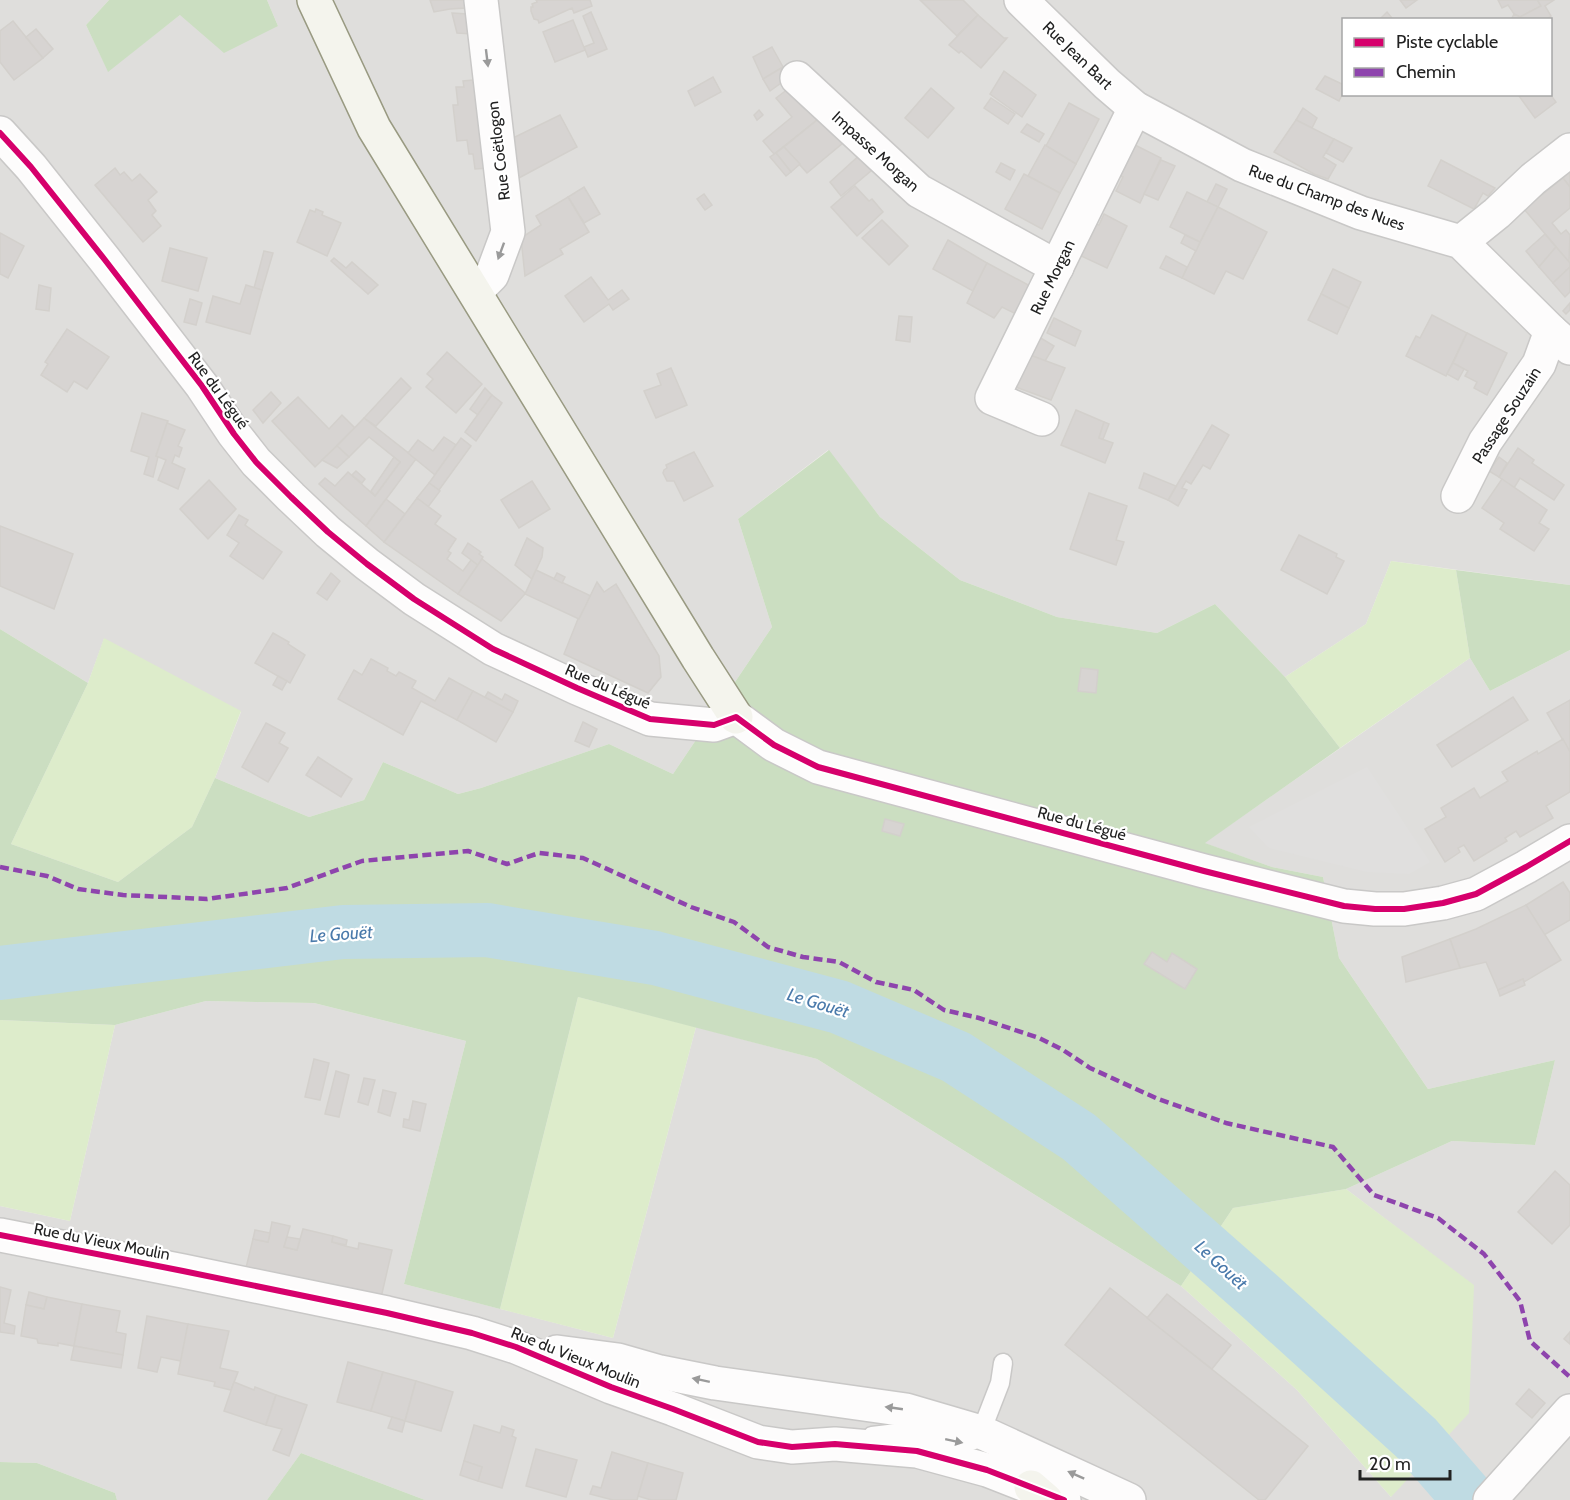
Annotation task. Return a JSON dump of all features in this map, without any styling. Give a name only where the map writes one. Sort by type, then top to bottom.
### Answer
[{"type":"main road","points":[[314,0],[374,128],[736,717]]},
{"type":"street","name":"Rue Coëtlogon","points":[[475,292],[492,275],[508,232],[480,0]]},
{"type":"street","name":"Rue Jean Bart","points":[[1022,0],[1107,84],[1135,108]]},
{"type":"street","name":"Impasse Morgan","points":[[797,78],[919,191],[1057,267]]},
{"type":"street","name":"Rue du Champ des Nues","points":[[1135,108],[1242,165],[1361,213],[1461,242]]},
{"type":"street","name":"Rue Morgan","points":[[1042,419],[992,398],[1135,108]]},
{"type":"street","name":"Rue du Légué","points":[[0,133],[31,167],[105,260],[202,386],[256,462],[291,497],[328,532],[414,599],[493,649],[577,688],[650,719],[714,725],[736,717],[774,745],[819,767],[1204,871],[1344,906],[1404,909],[1443,903],[1476,894],[1570,840]]},
{"type":"street","points":[[1561,340],[1461,242],[1570,150]]},
{"type":"street","name":"Passage Souzain","points":[[1458,496],[1485,442],[1539,364],[1561,340]]},
{"type":"street","name":"Rue du Vieux Moulin","points":[[0,1235],[387,1313],[472,1333],[516,1347],[611,1388],[758,1442],[792,1447],[835,1444],[917,1451],[987,1470],[1039,1494],[1064,1500]]},
{"type":"street","name":"Rue du Vieux Moulin","points":[[516,1347],[618,1360],[660,1372],[715,1383],[906,1410],[981,1432],[1129,1500]]},
{"type":"street","points":[[1494,1497],[1570,1411]]},
{"type":"lane","points":[[981,1432],[1000,1383],[1003,1363]]},
{"type":"lane","name":"Rue du Vieux Moulin","points":[[835,1444],[880,1434],[905,1432],[924,1433],[963,1443],[974,1440],[981,1432]]},
{"type":"shaded area","points":[[0,0],[109,0],[86,25],[108,71],[180,15],[278,26],[267,0],[1570,0],[1570,585],[1391,561],[1366,624],[1285,677],[1215,604],[1157,633],[1057,617],[960,580],[880,517],[828,450],[738,519],[772,627],[673,774],[609,744],[458,794],[383,762],[364,800],[309,817],[215,778],[241,712],[104,639],[88,683],[0,629]]},
{"type":"shaded area","points":[[1570,650],[1570,1500],[425,1500],[301,1453],[267,1500],[117,1500],[115,1493],[37,1463],[0,1462],[0,1206],[70,1221],[115,1025],[206,1001],[314,1003],[466,1041],[404,1284],[613,1338],[696,1027],[817,1059],[1181,1286],[1297,1390],[1391,1497],[1474,1286],[1346,1189],[1452,1141],[1535,1145],[1555,1060],[1428,1089],[1339,958],[1323,877],[1272,867],[1204,843],[1470,658],[1490,691]]},
{"type":"shaded area","points":[[1367,767],[1430,862],[1409,874],[1367,872],[1269,848],[1249,827]]},
{"type":"green space","points":[[109,0],[267,0],[278,26],[224,53],[180,15],[108,72],[86,25]]},
{"type":"green space","points":[[829,450],[880,517],[960,580],[1057,617],[1157,633],[1215,604],[1285,677],[1340,748],[1205,843],[1272,867],[1323,877],[1339,958],[1428,1089],[1555,1060],[1535,1145],[1452,1141],[1346,1189],[1233,1208],[1181,1286],[817,1059],[578,997],[500,1309],[404,1284],[466,1041],[314,1003],[206,1001],[115,1025],[0,1020],[0,629],[88,683],[11,844],[118,882],[192,827],[215,778],[309,817],[364,800],[383,762],[458,794],[609,744],[673,774],[772,627],[738,519]]},
{"type":"green space","points":[[1391,561],[1456,570],[1470,658],[1340,748],[1285,677],[1366,624]]},
{"type":"green space","points":[[1456,570],[1570,585],[1570,650],[1490,691],[1470,658]]},
{"type":"green space","points":[[104,638],[241,711],[215,778],[192,827],[118,882],[11,844],[88,683]]},
{"type":"green space","points":[[578,997],[696,1027],[613,1338],[500,1309]]},
{"type":"green space","points":[[0,1020],[115,1025],[70,1221],[0,1206]]},
{"type":"green space","points":[[1346,1189],[1474,1285],[1469,1413],[1391,1497],[1297,1390],[1181,1286],[1233,1208]]},
{"type":"green space","points":[[301,1453],[425,1500],[267,1500]]},
{"type":"green space","points":[[0,1462],[37,1463],[115,1493],[117,1500],[0,1500]]},
{"type":"building","points":[[430,0],[464,0],[466,8],[434,12]]},
{"type":"building","points":[[536,0],[590,0],[592,6],[574,13],[572,8],[539,23],[534,19],[531,11],[532,4],[537,2]]},
{"type":"building","points":[[920,0],[963,0],[978,15],[957,36]]},
{"type":"building","points":[[1400,0],[1417,0],[1406,8]]},
{"type":"building","points":[[1498,0],[1539,0],[1541,6],[1520,17],[1514,14],[1508,5],[1502,8]]},
{"type":"building","points":[[1554,0],[1545,6],[1551,16],[1548,18],[1512,18],[1514,14],[1520,17],[1541,6],[1538,1]]},
{"type":"building","points":[[591,12],[607,49],[588,57],[584,47],[594,43],[583,16]]},
{"type":"building","points":[[1387,12],[1392,18],[1381,18]]},
{"type":"building","points":[[452,13],[468,14],[472,34],[457,33]]},
{"type":"building","points":[[978,15],[1004,38],[1007,38],[981,68],[961,51],[959,53],[949,45]]},
{"type":"building","points":[[573,20],[585,50],[555,62],[543,32]]},
{"type":"building","points":[[13,21],[43,58],[14,80],[0,62],[0,31]]},
{"type":"building","points":[[36,29],[53,49],[43,58],[26,37]]},
{"type":"building","points":[[772,47],[783,67],[763,79],[753,57]]},
{"type":"building","points":[[783,67],[788,78],[770,91],[763,79]]},
{"type":"building","points":[[1004,71],[1036,95],[1022,117],[990,94]]},
{"type":"building","points":[[1325,76],[1342,84],[1342,95],[1339,101],[1316,89]]},
{"type":"building","points":[[713,77],[721,92],[695,106],[688,91]]},
{"type":"building","points":[[473,80],[474,85],[479,84],[489,168],[475,169],[473,154],[469,154],[467,140],[457,141],[453,105],[458,105],[456,87],[464,87],[463,81]]},
{"type":"building","points":[[792,86],[822,116],[774,154],[763,141],[792,117],[776,98]]},
{"type":"building","points":[[931,88],[954,108],[928,138],[905,118]]},
{"type":"building","points":[[1519,96],[1552,96],[1556,102],[1535,118]]},
{"type":"building","points":[[991,98],[1015,114],[1008,124],[984,108]]},
{"type":"building","points":[[1069,103],[1099,119],[1076,164],[1046,146]]},
{"type":"building","points":[[1303,108],[1317,118],[1312,128],[1296,120]]},
{"type":"building","points":[[759,110],[763,115],[757,120],[754,115]]},
{"type":"building","points":[[560,115],[577,147],[517,179],[513,138]]},
{"type":"building","points":[[822,116],[849,138],[807,173],[784,147]]},
{"type":"building","points":[[1296,120],[1334,139],[1323,157],[1336,165],[1328,179],[1274,152]]},
{"type":"building","points":[[1027,124],[1044,134],[1039,142],[1021,132]]},
{"type":"building","points":[[1334,139],[1352,148],[1343,162],[1326,153]]},
{"type":"building","points":[[1045,145],[1076,164],[1060,193],[1028,176]]},
{"type":"building","points":[[1135,145],[1161,158],[1140,203],[1116,191],[1123,177],[1120,176]]},
{"type":"building","points":[[784,147],[800,164],[791,172],[776,153]]},
{"type":"building","points":[[864,151],[877,166],[841,196],[830,182]]},
{"type":"building","points":[[776,153],[791,172],[786,176],[770,157]]},
{"type":"building","points":[[1161,160],[1175,166],[1158,200],[1144,194]]},
{"type":"building","points":[[1441,160],[1495,188],[1488,196],[1483,193],[1474,209],[1428,186]]},
{"type":"building","points":[[1001,163],[1015,170],[1010,180],[996,172]]},
{"type":"building","points":[[115,168],[120,175],[124,172],[132,181],[140,174],[157,192],[148,200],[156,211],[152,215],[161,226],[143,242],[95,185]]},
{"type":"building","points":[[1570,172],[1570,187],[1563,178]]},
{"type":"building","points":[[1024,174],[1060,193],[1042,229],[1005,209]]},
{"type":"building","points":[[1563,178],[1570,187],[1570,208],[1552,223],[1561,234],[1566,230],[1570,235],[1569,262],[1524,209]]},
{"type":"building","points":[[1216,184],[1227,189],[1218,207],[1207,202]]},
{"type":"building","points":[[855,186],[869,201],[872,199],[883,212],[857,236],[831,207]]},
{"type":"building","points":[[584,187],[600,214],[584,223],[568,197]]},
{"type":"building","points":[[1187,192],[1218,207],[1200,242],[1170,227]]},
{"type":"building","points":[[704,194],[712,205],[705,210],[697,199]]},
{"type":"building","points":[[568,197],[589,232],[560,249],[563,254],[525,276],[521,238],[541,225],[536,216]]},
{"type":"building","points":[[1218,207],[1267,232],[1243,279],[1226,271],[1214,294],[1182,278]]},
{"type":"building","points":[[316,209],[323,212],[322,215],[341,223],[327,256],[297,242],[310,210],[315,212]]},
{"type":"building","points":[[1104,214],[1127,226],[1107,268],[1079,255],[1095,224],[1099,225]]},
{"type":"building","points":[[882,220],[908,246],[889,265],[862,238]]},
{"type":"building","points":[[0,233],[24,246],[8,278],[0,274]]},
{"type":"building","points":[[1545,234],[1556,247],[1539,267],[1526,251]]},
{"type":"building","points":[[1185,235],[1200,242],[1196,251],[1181,243]]},
{"type":"building","points":[[948,240],[987,263],[973,291],[933,269]]},
{"type":"building","points":[[1556,247],[1570,263],[1570,267],[1553,283],[1539,267]]},
{"type":"building","points":[[170,248],[207,258],[198,291],[162,281]]},
{"type":"building","points":[[264,251],[273,253],[262,290],[254,288]]},
{"type":"building","points":[[1166,256],[1187,267],[1182,278],[1160,268]]},
{"type":"building","points":[[334,258],[346,268],[352,262],[378,285],[368,294],[331,261]]},
{"type":"building","points":[[987,263],[1032,287],[1018,315],[1002,307],[994,318],[967,303]]},
{"type":"building","points":[[1570,267],[1570,292],[1565,297],[1553,283]]},
{"type":"building","points":[[1333,269],[1361,282],[1349,308],[1321,294]]},
{"type":"building","points":[[591,277],[608,300],[622,290],[629,299],[613,310],[609,304],[584,322],[565,296]]},
{"type":"building","points":[[39,285],[51,288],[49,311],[36,309]]},
{"type":"building","points":[[246,285],[262,290],[250,334],[206,322],[213,296],[240,304]]},
{"type":"building","points":[[1321,294],[1349,308],[1337,334],[1308,320]]},
{"type":"building","points":[[190,299],[202,303],[196,325],[184,322]]},
{"type":"building","points":[[1570,303],[1570,310],[1566,314],[1563,311]]},
{"type":"building","points":[[1432,315],[1467,333],[1446,376],[1406,356],[1416,336],[1420,338]]},
{"type":"building","points":[[899,316],[912,317],[910,342],[896,340]]},
{"type":"building","points":[[1054,318],[1081,331],[1075,346],[1047,333]]},
{"type":"building","points":[[67,329],[109,357],[87,389],[74,381],[67,392],[41,375],[48,364],[45,362]]},
{"type":"building","points":[[1467,333],[1507,353],[1487,395],[1474,388],[1477,382],[1465,376],[1468,371],[1453,363]]},
{"type":"building","points":[[1039,337],[1054,346],[1045,361],[1030,355]]},
{"type":"building","points":[[447,352],[482,384],[456,413],[426,387],[433,379],[427,374]]},
{"type":"building","points":[[1030,355],[1065,368],[1051,400],[1013,386]]},
{"type":"building","points":[[1453,363],[1464,369],[1458,380],[1447,374]]},
{"type":"building","points":[[671,368],[687,405],[656,418],[644,391],[661,385],[657,374]]},
{"type":"building","points":[[401,378],[411,388],[376,426],[364,418]]},
{"type":"building","points":[[485,388],[492,395],[478,415],[470,409]]},
{"type":"building","points":[[271,392],[281,403],[263,423],[253,410]]},
{"type":"building","points":[[492,395],[502,403],[476,441],[465,432]]},
{"type":"building","points":[[298,397],[329,429],[342,415],[355,428],[315,467],[272,421]]},
{"type":"building","points":[[1076,410],[1104,422],[1099,438],[1113,443],[1105,463],[1061,445]]},
{"type":"building","points":[[142,413],[168,421],[156,456],[158,457],[153,477],[144,474],[149,457],[131,451]]},
{"type":"building","points":[[364,418],[416,459],[366,526],[319,484],[325,478],[335,486],[348,472],[375,496],[400,462],[369,437],[349,457],[337,446]]},
{"type":"building","points":[[1104,422],[1109,424],[1103,439],[1099,438]]},
{"type":"building","points":[[167,423],[185,430],[178,446],[182,448],[179,457],[175,455],[172,463],[185,469],[178,489],[158,480],[166,460],[156,456]]},
{"type":"building","points":[[1212,425],[1229,435],[1210,469],[1203,465],[1191,484],[1186,481],[1182,488],[1187,490],[1178,506],[1168,500]]},
{"type":"building","points":[[444,437],[456,445],[435,475],[408,453],[418,440],[433,451]]},
{"type":"building","points":[[461,438],[471,446],[439,490],[429,483]]},
{"type":"building","points":[[337,446],[349,457],[337,468],[322,460]]},
{"type":"building","points":[[1518,448],[1534,460],[1532,463],[1564,485],[1554,500],[1520,478],[1514,488],[1499,477]]},
{"type":"building","points":[[694,452],[713,486],[684,501],[674,481],[667,481],[663,473],[667,468],[666,465]]},
{"type":"building","points":[[394,457],[400,462],[375,496],[371,491]]},
{"type":"building","points":[[1499,457],[1507,463],[1499,477],[1489,471]]},
{"type":"building","points":[[356,471],[365,479],[362,483],[352,475]]},
{"type":"building","points":[[1144,473],[1176,486],[1168,500],[1139,488]]},
{"type":"building","points":[[1502,479],[1547,510],[1539,523],[1549,529],[1534,551],[1500,529],[1504,523],[1482,508]]},
{"type":"building","points":[[209,480],[236,509],[208,539],[180,509]]},
{"type":"building","points":[[532,481],[550,509],[519,528],[501,500]]},
{"type":"building","points":[[429,483],[440,491],[428,507],[417,498]]},
{"type":"building","points":[[1089,493],[1127,506],[1116,540],[1124,542],[1116,565],[1070,549]]},
{"type":"building","points":[[417,498],[441,516],[435,524],[456,539],[448,551],[451,553],[447,559],[463,571],[471,560],[478,565],[458,594],[384,542]]},
{"type":"building","points":[[386,499],[405,514],[384,542],[366,526]]},
{"type":"building","points":[[239,515],[248,520],[245,525],[282,552],[263,579],[230,556],[239,543],[227,535]]},
{"type":"building","points":[[0,526],[73,554],[54,609],[0,586]]},
{"type":"building","points":[[1299,535],[1337,554],[1336,557],[1344,561],[1327,594],[1281,570]]},
{"type":"building","points":[[527,538],[543,548],[542,557],[532,579],[515,565]]},
{"type":"building","points":[[468,543],[481,552],[479,554],[483,557],[478,565],[462,553]]},
{"type":"building","points":[[482,559],[525,594],[501,621],[458,594]]},
{"type":"building","points":[[536,570],[591,596],[579,619],[525,594]]},
{"type":"building","points":[[331,573],[340,581],[327,600],[317,593]]},
{"type":"building","points":[[557,573],[565,577],[562,583],[554,579]]},
{"type":"building","points":[[597,582],[604,592],[616,584],[659,656],[661,677],[648,693],[564,654],[578,619]]},
{"type":"building","points":[[273,633],[305,655],[290,683],[255,663]]},
{"type":"building","points":[[371,659],[388,668],[387,671],[396,676],[399,672],[416,681],[412,688],[435,701],[449,678],[473,691],[457,720],[421,701],[403,735],[338,699],[354,670],[362,675]]},
{"type":"building","points":[[1081,668],[1098,670],[1096,693],[1078,691]]},
{"type":"building","points":[[278,676],[287,681],[282,690],[273,685]]},
{"type":"building","points":[[473,691],[513,712],[496,742],[457,720]]},
{"type":"building","points":[[488,692],[502,700],[505,694],[518,701],[513,712],[485,697]]},
{"type":"building","points":[[1513,697],[1528,720],[1452,767],[1437,745]]},
{"type":"building","points":[[1570,700],[1570,752],[1547,713]]},
{"type":"building","points":[[583,722],[597,729],[589,747],[575,741]]},
{"type":"building","points":[[266,723],[285,733],[279,743],[288,748],[268,782],[242,767]]},
{"type":"building","points":[[1563,739],[1570,752],[1570,792],[1546,806],[1553,818],[1520,837],[1516,831],[1505,838],[1507,841],[1474,861],[1464,845],[1458,848],[1460,852],[1445,862],[1425,829],[1446,817],[1441,808],[1474,788],[1480,798],[1508,781],[1502,772],[1537,751],[1538,754]]},
{"type":"building","points":[[318,757],[352,779],[341,797],[306,775]]},
{"type":"building","points":[[885,819],[904,824],[900,836],[882,831]]},
{"type":"building","points":[[1563,882],[1570,893],[1570,920],[1544,935],[1526,905]]},
{"type":"building","points":[[1526,905],[1561,960],[1524,982],[1523,979],[1498,990],[1486,962],[1460,968],[1450,939]]},
{"type":"building","points":[[1450,939],[1460,968],[1406,982],[1402,957]]},
{"type":"building","points":[[1152,952],[1167,962],[1172,953],[1197,969],[1185,989],[1144,964]]},
{"type":"building","points":[[1523,979],[1525,985],[1500,996],[1498,990]]},
{"type":"building","points":[[314,1059],[329,1063],[320,1100],[305,1097]]},
{"type":"building","points":[[336,1071],[349,1075],[339,1117],[325,1114]]},
{"type":"building","points":[[364,1078],[375,1080],[368,1105],[358,1102]]},
{"type":"building","points":[[383,1090],[396,1093],[390,1116],[378,1112]]},
{"type":"building","points":[[413,1101],[426,1104],[420,1131],[403,1127],[404,1119],[409,1120]]},
{"type":"building","points":[[1555,1171],[1570,1185],[1570,1225],[1552,1244],[1518,1212]]},
{"type":"building","points":[[272,1222],[290,1226],[284,1247],[297,1250],[303,1229],[333,1236],[332,1242],[345,1246],[358,1249],[359,1243],[392,1250],[380,1302],[245,1272],[253,1239],[268,1242]]},
{"type":"building","points":[[255,1230],[270,1233],[268,1242],[253,1239]]},
{"type":"building","points":[[333,1236],[347,1240],[346,1245],[332,1242]]},
{"type":"building","points":[[287,1237],[300,1239],[297,1250],[284,1247]]},
{"type":"building","points":[[0,1287],[11,1290],[4,1323],[15,1326],[14,1334],[0,1332]]},
{"type":"building","points":[[1110,1288],[1308,1446],[1265,1500],[1259,1500],[1065,1345]]},
{"type":"building","points":[[29,1292],[47,1297],[44,1309],[26,1305]]},
{"type":"building","points":[[1167,1294],[1231,1345],[1212,1369],[1147,1318]]},
{"type":"building","points":[[47,1297],[82,1304],[74,1346],[38,1343],[37,1339],[21,1336],[26,1305],[44,1309]]},
{"type":"building","points":[[82,1304],[120,1311],[116,1332],[126,1334],[123,1355],[74,1346]]},
{"type":"building","points":[[147,1316],[188,1324],[181,1361],[161,1357],[157,1372],[138,1368]]},
{"type":"building","points":[[188,1324],[229,1331],[220,1368],[238,1372],[231,1390],[214,1386],[215,1382],[178,1374]]},
{"type":"building","points":[[1570,1332],[1570,1344],[1564,1339]]},
{"type":"building","points":[[74,1346],[123,1355],[121,1368],[71,1360]]},
{"type":"building","points":[[348,1362],[383,1372],[371,1411],[337,1402]]},
{"type":"building","points":[[383,1372],[416,1381],[405,1421],[371,1411]]},
{"type":"building","points":[[416,1381],[453,1392],[441,1431],[405,1421]]},
{"type":"building","points":[[234,1382],[276,1395],[266,1425],[224,1411]]},
{"type":"building","points":[[1529,1389],[1545,1403],[1532,1418],[1516,1404]]},
{"type":"building","points":[[276,1395],[307,1405],[289,1456],[273,1450],[282,1429],[266,1425]]},
{"type":"building","points":[[392,1417],[405,1421],[402,1432],[388,1428]]},
{"type":"building","points":[[474,1425],[500,1433],[502,1426],[514,1430],[512,1436],[516,1438],[502,1488],[478,1481],[482,1467],[464,1461]]},
{"type":"building","points":[[536,1449],[577,1460],[566,1497],[526,1486]]},
{"type":"building","points":[[612,1452],[648,1463],[637,1500],[613,1500],[590,1494],[593,1486],[601,1488]]},
{"type":"building","points":[[464,1461],[482,1467],[478,1481],[460,1475]]},
{"type":"building","points":[[648,1463],[683,1473],[676,1500],[651,1500],[638,1496]]},
{"type":"waterway","name":"Le Gouët","points":[[0,973],[343,932],[487,930],[655,958],[839,1007],[956,1057],[1079,1137],[1416,1438],[1470,1500]]},
{"type":"marked path","points":[[0,867],[47,876],[78,889],[123,895],[207,899],[287,888],[362,861],[468,851],[507,864],[539,853],[583,858],[691,907],[734,922],[768,947],[803,957],[839,962],[876,982],[914,990],[944,1010],[979,1018],[1039,1038],[1063,1050],[1090,1068],[1158,1099],[1226,1123],[1333,1147],[1374,1195],[1438,1218],[1484,1254],[1520,1301],[1530,1341],[1570,1377]]},
{"type":"cycle path","points":[[0,133],[31,167],[105,260],[202,386],[256,462],[291,497],[328,532],[414,599],[493,649],[577,688],[650,719],[714,725],[736,717],[774,745],[818,767],[1204,871],[1344,906],[1404,909],[1443,903],[1476,894],[1570,841]]},
{"type":"cycle path","points":[[0,1235],[387,1313],[472,1333],[516,1347],[611,1387],[758,1442],[792,1447],[835,1444],[917,1451],[987,1470],[1064,1500]]}]
